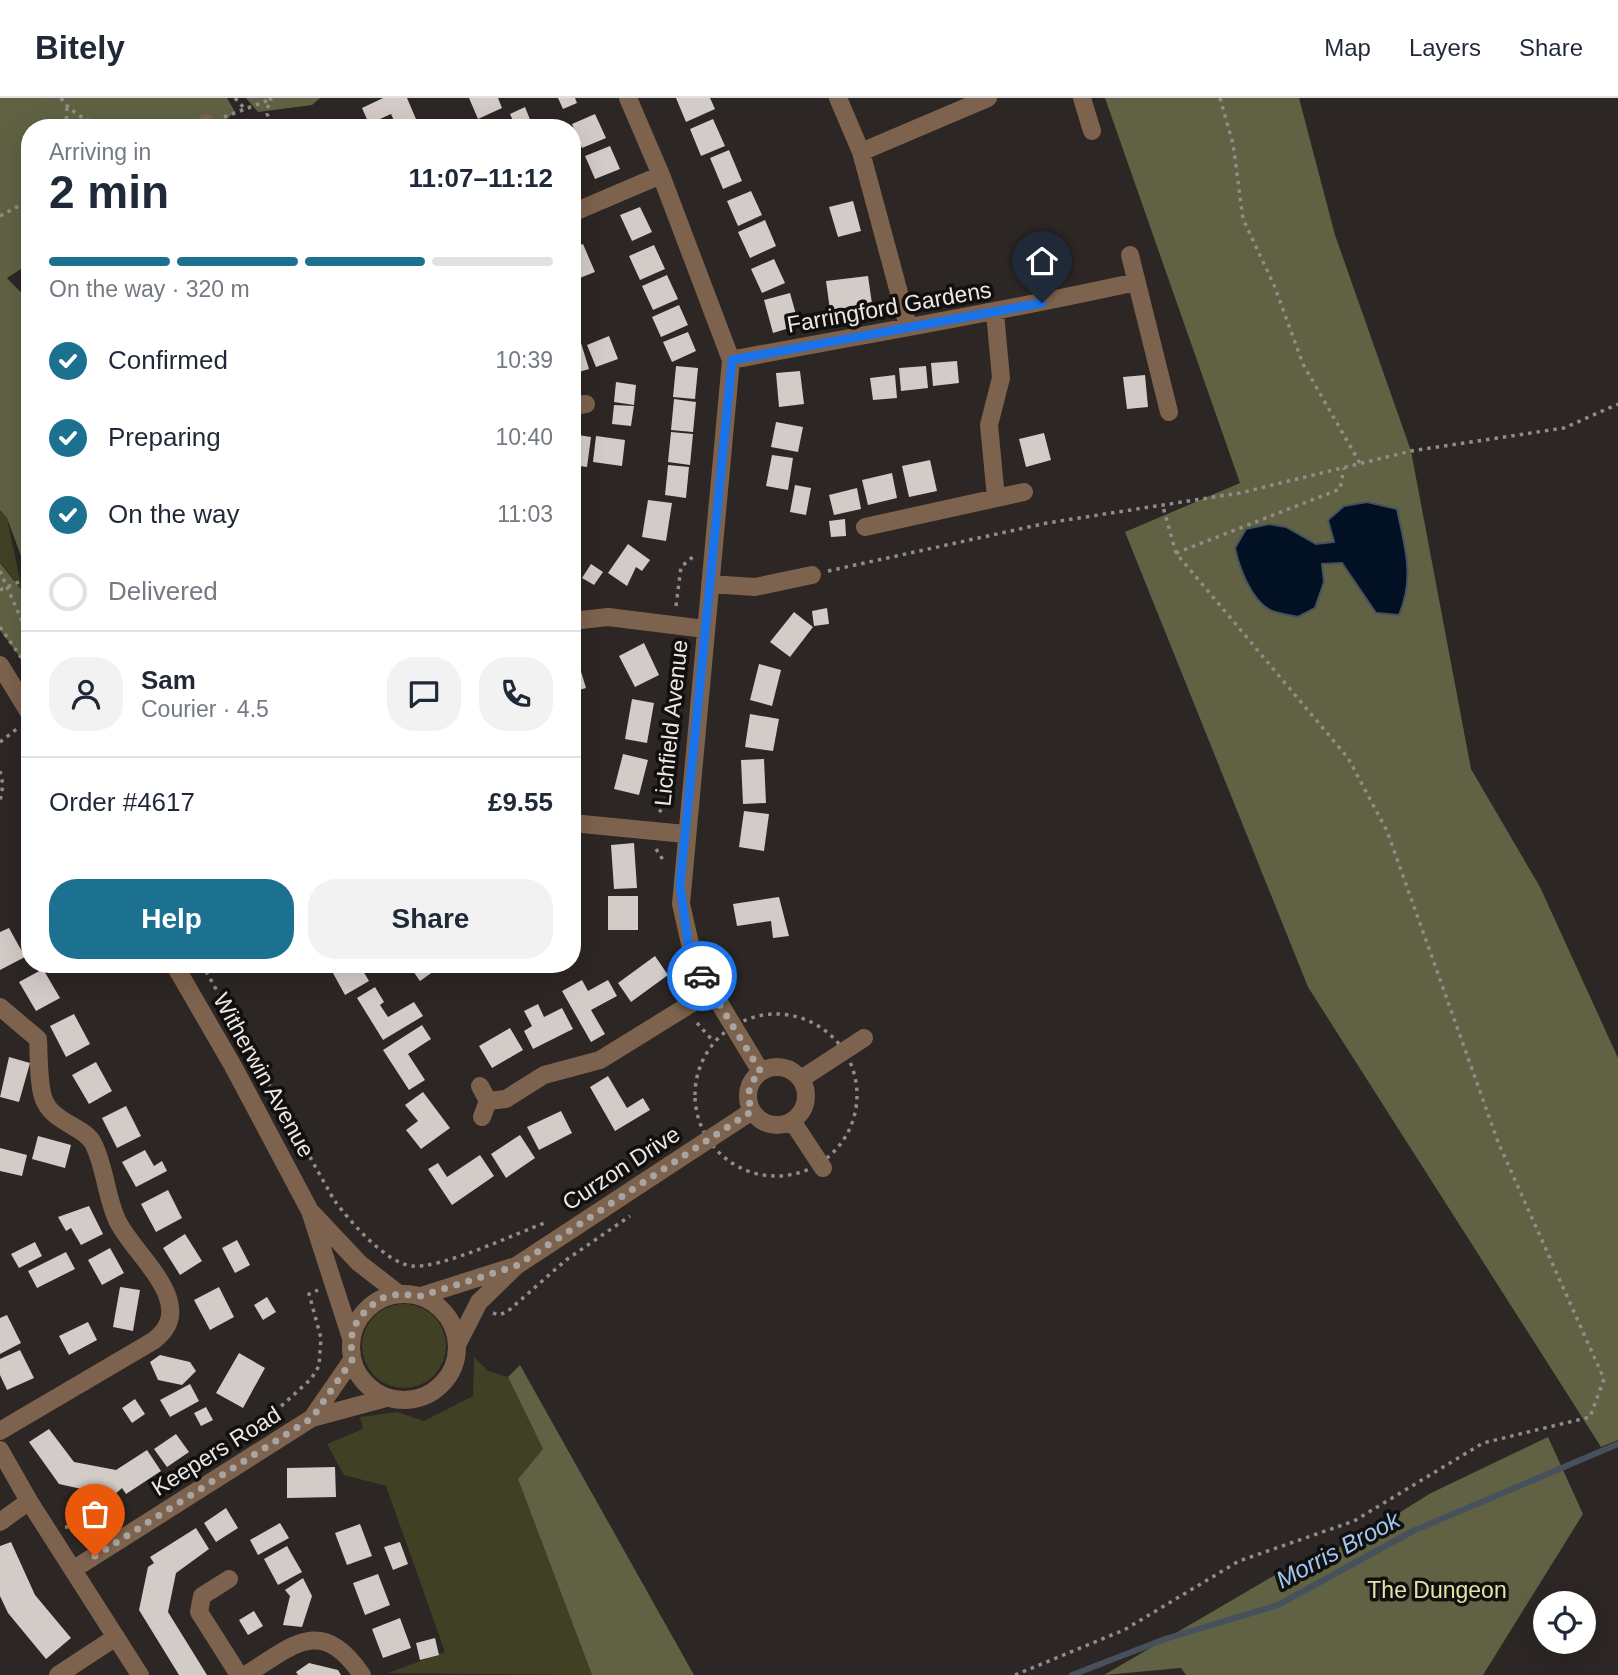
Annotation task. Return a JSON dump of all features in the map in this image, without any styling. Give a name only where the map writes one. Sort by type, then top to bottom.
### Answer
[{"type":"street","points":[[628,98],[662,175],[732,360]]},
{"type":"street","points":[[838,98],[861,152],[908,326]]},
{"type":"street","points":[[861,152],[988,98]]},
{"type":"street","points":[[1082,98],[1092,131]]},
{"type":"street","points":[[581,209],[662,175]]},
{"type":"street","points":[[1130,255],[1169,412]]},
{"type":"street","name":"Farringford Gardens","points":[[732,360],[908,326],[995,313],[1136,282]]},
{"type":"street","points":[[995,313],[1001,378],[989,425],[996,498]]},
{"type":"street","name":"Lichfield Avenue","points":[[732,360],[685,834],[681,904],[691,952],[710,992],[761,1072]]},
{"type":"street","points":[[865,527],[1024,492]]},
{"type":"street","points":[[710,584],[755,587],[812,575]]},
{"type":"street","points":[[581,620],[608,617],[705,629]]},
{"type":"street","points":[[0,664],[21,711]]},
{"type":"street","points":[[581,824],[685,834]]},
{"type":"street","name":"Witherwin Avenue","points":[[179,973],[233,1066],[310,1211],[351,1338]]},
{"type":"street","points":[[483,1101],[506,1099],[544,1075],[600,1060],[710,992]]},
{"type":"street","points":[[0,1007],[38,1039],[44,1101],[56,1117],[92,1141],[117,1219],[131,1244],[160,1280],[170,1312],[167,1328],[153,1342],[0,1431]]},
{"type":"street","points":[[802,1079],[864,1038]]},
{"type":"street","points":[[778,1066],[787,1068],[802,1079],[806,1088],[804,1107],[792,1121],[783,1124],[766,1122],[752,1111],[748,1094],[754,1077],[761,1072],[778,1066]]},
{"type":"street","name":"Curzon Drive","points":[[516,1266],[752,1111]]},
{"type":"street","points":[[792,1121],[828,1161]]},
{"type":"street","name":"Witherwin Avenue","points":[[310,1211],[359,1263],[399,1294]]},
{"type":"street","points":[[421,1296],[516,1266]]},
{"type":"street","points":[[458,1343],[447,1314],[435,1303],[421,1296],[399,1294],[382,1298],[368,1308],[357,1321],[351,1338],[352,1360],[359,1376],[370,1389],[386,1398],[404,1401],[421,1398],[437,1390],[453,1369],[458,1343],[479,1302],[516,1266]]},
{"type":"street","points":[[312,1418],[352,1360]]},
{"type":"street","points":[[312,1418],[386,1398]]},
{"type":"street","name":"Keepers Road","points":[[74,1569],[312,1418]]},
{"type":"street","points":[[0,1450],[29,1501],[140,1675]]},
{"type":"street","points":[[0,1522],[29,1501]]},
{"type":"street","points":[[229,1579],[202,1596],[199,1612],[239,1675]]},
{"type":"street","points":[[58,1675],[116,1637]]},
{"type":"street","points":[[246,1675],[306,1640],[327,1641],[338,1646],[362,1675]]},
{"type":"path","points":[[61,98],[67,107],[88,119]]},
{"type":"path","points":[[234,98],[245,109]]},
{"type":"path","points":[[1220,98],[1233,144],[1244,219],[1274,285],[1303,364],[1361,465]]},
{"type":"path","points":[[221,119],[271,99]]},
{"type":"path","points":[[270,119],[267,114],[271,99]]},
{"type":"path","points":[[66,119],[67,107]]},
{"type":"path","points":[[0,216],[21,205]]},
{"type":"path","points":[[812,575],[1046,523],[1163,507],[1361,465],[1411,451],[1563,428],[1618,404]]},
{"type":"path","points":[[1176,553],[1340,489],[1344,468]]},
{"type":"path","points":[[1015,1675],[1124,1630],[1239,1561],[1354,1521],[1483,1443],[1590,1417],[1604,1379],[1498,1142],[1387,831],[1348,758],[1176,553],[1163,507]]},
{"type":"path","points":[[676,614],[681,566],[698,553]]},
{"type":"path","points":[[0,571],[3,589],[21,622]]},
{"type":"path","points":[[3,589],[21,581]]},
{"type":"path","points":[[0,627],[21,657]]},
{"type":"path","points":[[0,742],[21,724]]},
{"type":"path","points":[[0,771],[3,785],[0,801]]},
{"type":"path","points":[[207,973],[334,1199],[361,1232],[389,1255],[412,1266],[422,1265],[456,1256],[548,1222]]},
{"type":"path","points":[[746,1019],[772,1013],[793,1015],[813,1022],[837,1042]]},
{"type":"path","points":[[689,1014],[714,1042]]},
{"type":"path","points":[[698,1123],[695,1089],[698,1072],[721,1034]]},
{"type":"path","points":[[828,1161],[842,1145],[854,1123],[857,1098],[850,1064]]},
{"type":"path","points":[[718,1155],[738,1168],[759,1175],[782,1177],[805,1172]]},
{"type":"path","points":[[492,1313],[499,1315],[507,1312],[566,1260],[631,1215]]},
{"type":"path","points":[[249,1436],[316,1373],[322,1349],[309,1294]]},
{"type":"path","points":[[61,1527],[107,1528]]},
{"type":"green space","points":[[0,98],[227,98],[235,112],[227,119],[21,119],[21,269],[7,278],[21,293],[21,556],[7,518],[0,510]]},
{"type":"green space","points":[[246,98],[320,98],[312,105],[258,112]]},
{"type":"green space","points":[[1105,98],[1299,98],[1335,235],[1411,451],[1471,769],[1540,887],[1618,1058],[1618,1440],[1601,1447],[1308,987],[1125,532],[1240,483]],"holes":[[[1305,537],[1316,544],[1334,542],[1376,613],[1343,563],[1322,563],[1324,582],[1268,609],[1250,586],[1239,565]]]},
{"type":"green space","points":[[0,510],[7,518],[21,588],[0,562]]},
{"type":"green space","points":[[0,563],[21,589],[21,659],[0,630]]},
{"type":"green space","points":[[404,1304],[427,1311],[439,1323],[446,1346],[439,1369],[427,1381],[404,1388],[381,1381],[369,1369],[362,1346],[369,1323],[381,1311]]},
{"type":"green space","points":[[474,1357],[488,1371],[508,1377],[543,1449],[518,1479],[592,1675],[388,1673],[445,1652],[386,1486],[344,1475],[327,1444],[363,1429],[360,1417],[397,1412],[424,1421],[473,1396]]},
{"type":"green space","points":[[520,1365],[694,1675],[592,1675],[518,1479],[543,1449],[508,1377]]},
{"type":"green space","name":"The Dungeon","points":[[1548,1437],[1583,1514],[1483,1675],[1186,1675],[1181,1668],[1104,1675],[1282,1571],[1352,1542],[1431,1493]]},
{"type":"water","points":[[1367,502],[1397,509],[1408,575],[1399,615],[1376,613],[1342,563],[1322,564],[1324,582],[1315,608],[1298,617],[1270,610],[1257,599],[1243,573],[1235,548],[1246,529],[1269,524],[1286,527],[1316,544],[1334,542],[1328,520],[1344,506]]},
{"type":"building","points":[[383,98],[407,98],[416,119],[393,119],[391,114],[380,119],[367,119],[362,108]]},
{"type":"building","points":[[469,98],[498,98],[502,108],[478,119]]},
{"type":"building","points":[[558,98],[575,98],[577,103],[563,109]]},
{"type":"building","points":[[676,98],[710,98],[715,109],[686,122]]},
{"type":"building","points":[[525,107],[530,119],[512,119],[510,114]]},
{"type":"building","points":[[595,114],[606,138],[582,148],[581,120]]},
{"type":"building","points":[[713,119],[725,146],[701,156],[690,129]]},
{"type":"building","points":[[610,146],[620,169],[595,179],[585,156]]},
{"type":"building","points":[[729,150],[742,181],[723,189],[710,158]]},
{"type":"building","points":[[751,191],[762,215],[738,226],[727,201]]},
{"type":"building","points":[[853,201],[861,231],[838,237],[829,207]]},
{"type":"building","points":[[640,207],[652,232],[632,241],[620,215]]},
{"type":"building","points":[[765,220],[776,246],[750,258],[738,232]]},
{"type":"building","points":[[583,244],[595,272],[581,277]]},
{"type":"building","points":[[654,245],[665,269],[640,280],[629,256]]},
{"type":"building","points":[[774,259],[785,283],[762,293],[751,269]]},
{"type":"building","points":[[667,275],[678,299],[653,310],[642,286]]},
{"type":"building","points":[[868,276],[872,304],[830,310],[826,281]]},
{"type":"building","points":[[790,293],[799,325],[773,333],[764,300]]},
{"type":"building","points":[[679,305],[688,325],[661,337],[652,317]]},
{"type":"building","points":[[688,332],[696,351],[672,362],[663,342]]},
{"type":"building","points":[[609,336],[618,359],[596,367],[587,345]]},
{"type":"building","points":[[581,343],[589,369],[581,371]]},
{"type":"building","points":[[957,361],[959,383],[933,386],[931,363]]},
{"type":"building","points":[[676,366],[698,368],[695,399],[673,397]]},
{"type":"building","points":[[926,366],[928,388],[901,391],[899,368]]},
{"type":"building","points":[[800,371],[804,404],[779,407],[776,373]]},
{"type":"building","points":[[895,375],[897,398],[873,400],[870,378]]},
{"type":"building","points":[[1145,375],[1148,407],[1127,409],[1123,377]]},
{"type":"building","points":[[616,382],[636,385],[634,405],[614,402]]},
{"type":"building","points":[[674,399],[696,402],[693,432],[671,430]]},
{"type":"building","points":[[614,405],[634,406],[631,426],[612,424]]},
{"type":"building","points":[[776,422],[803,427],[798,452],[771,447]]},
{"type":"building","points":[[671,432],[693,434],[690,465],[668,462]]},
{"type":"building","points":[[1044,433],[1051,460],[1026,467],[1019,439]]},
{"type":"building","points":[[581,435],[591,437],[587,467],[581,466]]},
{"type":"building","points":[[596,436],[625,440],[622,466],[593,462]]},
{"type":"building","points":[[772,455],[793,458],[788,490],[766,486]]},
{"type":"building","points":[[930,460],[937,491],[909,497],[902,466]]},
{"type":"building","points":[[668,465],[689,467],[686,498],[665,495]]},
{"type":"building","points":[[892,473],[897,498],[868,505],[862,480]]},
{"type":"building","points":[[795,485],[811,488],[806,515],[790,512]]},
{"type":"building","points":[[857,488],[861,509],[834,515],[829,495]]},
{"type":"building","points":[[648,500],[672,503],[666,541],[642,537]]},
{"type":"building","points":[[845,519],[846,536],[831,537],[829,521]]},
{"type":"building","points":[[628,544],[650,560],[642,571],[636,567],[627,586],[608,573]]},
{"type":"building","points":[[591,564],[603,572],[594,585],[582,578]]},
{"type":"building","points":[[827,608],[829,624],[814,626],[812,611]]},
{"type":"building","points":[[794,612],[813,627],[790,657],[770,642]]},
{"type":"building","points":[[644,643],[659,675],[635,687],[619,656]]},
{"type":"building","points":[[759,664],[781,670],[772,706],[750,700]]},
{"type":"building","points":[[581,672],[586,688],[581,689]]},
{"type":"building","points":[[632,699],[654,703],[647,743],[625,739]]},
{"type":"building","points":[[750,714],[779,719],[773,751],[745,747]]},
{"type":"building","points":[[623,754],[648,760],[639,795],[614,789]]},
{"type":"building","points":[[764,759],[766,803],[743,804],[741,760]]},
{"type":"building","points":[[744,811],[769,814],[764,851],[739,847]]},
{"type":"building","points":[[634,843],[637,888],[614,889],[611,845]]},
{"type":"building","points":[[608,896],[638,896],[638,930],[608,930]]},
{"type":"building","points":[[779,897],[789,936],[773,938],[771,921],[737,926],[733,904]]},
{"type":"building","points":[[9,928],[21,950],[21,959],[0,970],[0,932]]},
{"type":"building","points":[[655,956],[668,975],[631,1002],[618,983]]},
{"type":"building","points":[[36,973],[45,973],[60,998],[36,1011],[19,982]]},
{"type":"building","points":[[333,973],[364,973],[369,981],[345,995]]},
{"type":"building","points":[[414,973],[431,973],[420,981]]},
{"type":"building","points":[[582,980],[588,991],[608,980],[617,996],[591,1010],[605,1034],[591,1042],[562,991]]},
{"type":"building","points":[[375,987],[384,1002],[380,1005],[388,1017],[414,1002],[423,1016],[383,1040],[357,998]]},
{"type":"building","points":[[538,1004],[544,1017],[562,1008],[573,1029],[533,1049],[524,1031],[532,1026],[524,1011]]},
{"type":"building","points":[[74,1014],[90,1044],[66,1057],[50,1026]]},
{"type":"building","points":[[422,1025],[431,1039],[408,1054],[425,1080],[409,1090],[383,1050]]},
{"type":"building","points":[[510,1028],[523,1050],[492,1068],[479,1046]]},
{"type":"building","points":[[9,1057],[30,1063],[19,1102],[0,1097]]},
{"type":"building","points":[[96,1062],[112,1091],[89,1104],[72,1075]]},
{"type":"building","points":[[608,1076],[627,1108],[643,1098],[650,1110],[615,1131],[590,1087]]},
{"type":"building","points":[[423,1092],[450,1128],[421,1149],[406,1130],[418,1121],[405,1105]]},
{"type":"building","points":[[126,1106],[141,1136],[117,1148],[102,1118]]},
{"type":"building","points":[[561,1111],[572,1133],[539,1150],[527,1127]]},
{"type":"building","points":[[520,1135],[535,1158],[506,1178],[491,1154]]},
{"type":"building","points":[[38,1136],[71,1145],[65,1168],[32,1159]]},
{"type":"building","points":[[0,1148],[27,1155],[22,1176],[0,1171]]},
{"type":"building","points":[[145,1150],[154,1166],[162,1161],[167,1171],[136,1187],[122,1162]]},
{"type":"building","points":[[480,1155],[494,1176],[452,1205],[428,1169],[438,1163],[447,1177]]},
{"type":"building","points":[[168,1190],[182,1218],[156,1232],[141,1204]]},
{"type":"building","points":[[89,1206],[103,1234],[81,1245],[71,1228],[66,1231],[58,1217]]},
{"type":"building","points":[[185,1234],[202,1261],[180,1275],[163,1248]]},
{"type":"building","points":[[237,1240],[250,1265],[235,1273],[222,1248]]},
{"type":"building","points":[[35,1242],[42,1256],[19,1268],[11,1254]]},
{"type":"building","points":[[110,1248],[124,1273],[102,1285],[88,1260]]},
{"type":"building","points":[[66,1252],[75,1269],[37,1288],[28,1271]]},
{"type":"building","points":[[120,1287],[140,1290],[133,1331],[113,1327]]},
{"type":"building","points":[[219,1287],[234,1317],[210,1330],[194,1300]]},
{"type":"building","points":[[267,1297],[276,1312],[263,1320],[254,1305]]},
{"type":"building","points":[[7,1315],[21,1343],[0,1354],[0,1318]]},
{"type":"building","points":[[88,1322],[97,1340],[69,1355],[59,1336]]},
{"type":"building","points":[[20,1350],[34,1378],[7,1390],[0,1375],[0,1359]]},
{"type":"building","points":[[239,1353],[265,1368],[243,1408],[216,1393]]},
{"type":"building","points":[[160,1355],[190,1362],[196,1371],[182,1385],[158,1380],[150,1362]]},
{"type":"building","points":[[190,1384],[199,1401],[170,1417],[160,1400]]},
{"type":"building","points":[[135,1399],[145,1414],[132,1423],[122,1408]]},
{"type":"building","points":[[206,1407],[213,1420],[201,1426],[194,1413]]},
{"type":"building","points":[[49,1429],[74,1462],[116,1470],[147,1450],[161,1471],[126,1494],[122,1488],[113,1496],[59,1484],[29,1442]]},
{"type":"building","points":[[176,1434],[189,1452],[167,1467],[154,1449]]},
{"type":"building","points":[[335,1467],[336,1497],[287,1498],[287,1468]]},
{"type":"building","points":[[226,1508],[238,1528],[216,1542],[204,1523]]},
{"type":"building","points":[[280,1523],[289,1538],[258,1555],[250,1540]]},
{"type":"building","points":[[360,1524],[372,1556],[347,1565],[335,1533]]},
{"type":"building","points":[[196,1528],[209,1549],[176,1573],[168,1612],[207,1675],[179,1675],[139,1610],[148,1567],[154,1563],[150,1557]]},
{"type":"building","points":[[11,1542],[35,1595],[71,1638],[46,1659],[8,1613],[0,1596],[0,1546]]},
{"type":"building","points":[[400,1542],[408,1564],[393,1570],[384,1547]]},
{"type":"building","points":[[287,1546],[302,1572],[278,1585],[264,1559]]},
{"type":"building","points":[[378,1574],[390,1605],[365,1615],[353,1583]]},
{"type":"building","points":[[303,1578],[312,1596],[302,1627],[283,1625],[290,1596],[285,1590]]},
{"type":"building","points":[[254,1611],[263,1626],[248,1635],[239,1620]]},
{"type":"building","points":[[400,1618],[411,1648],[383,1658],[372,1629]]},
{"type":"building","points":[[435,1638],[439,1655],[420,1660],[416,1643]]},
{"type":"building","points":[[309,1663],[338,1670],[341,1675],[298,1675],[296,1672]]},
{"type":"waterway","name":"Morris Brook","points":[[1072,1675],[1165,1639],[1278,1605],[1413,1531],[1618,1444]]},
{"type":"way so far","points":[[95,1556],[312,1418],[352,1360],[351,1338],[357,1321],[368,1308],[382,1298],[399,1294],[421,1296],[516,1266],[752,1111],[748,1094],[750,1085],[754,1077],[761,1072],[702,976]]},
{"type":"route","points":[[702,976],[688,943],[680,885],[732,360],[1042,303]]}]
